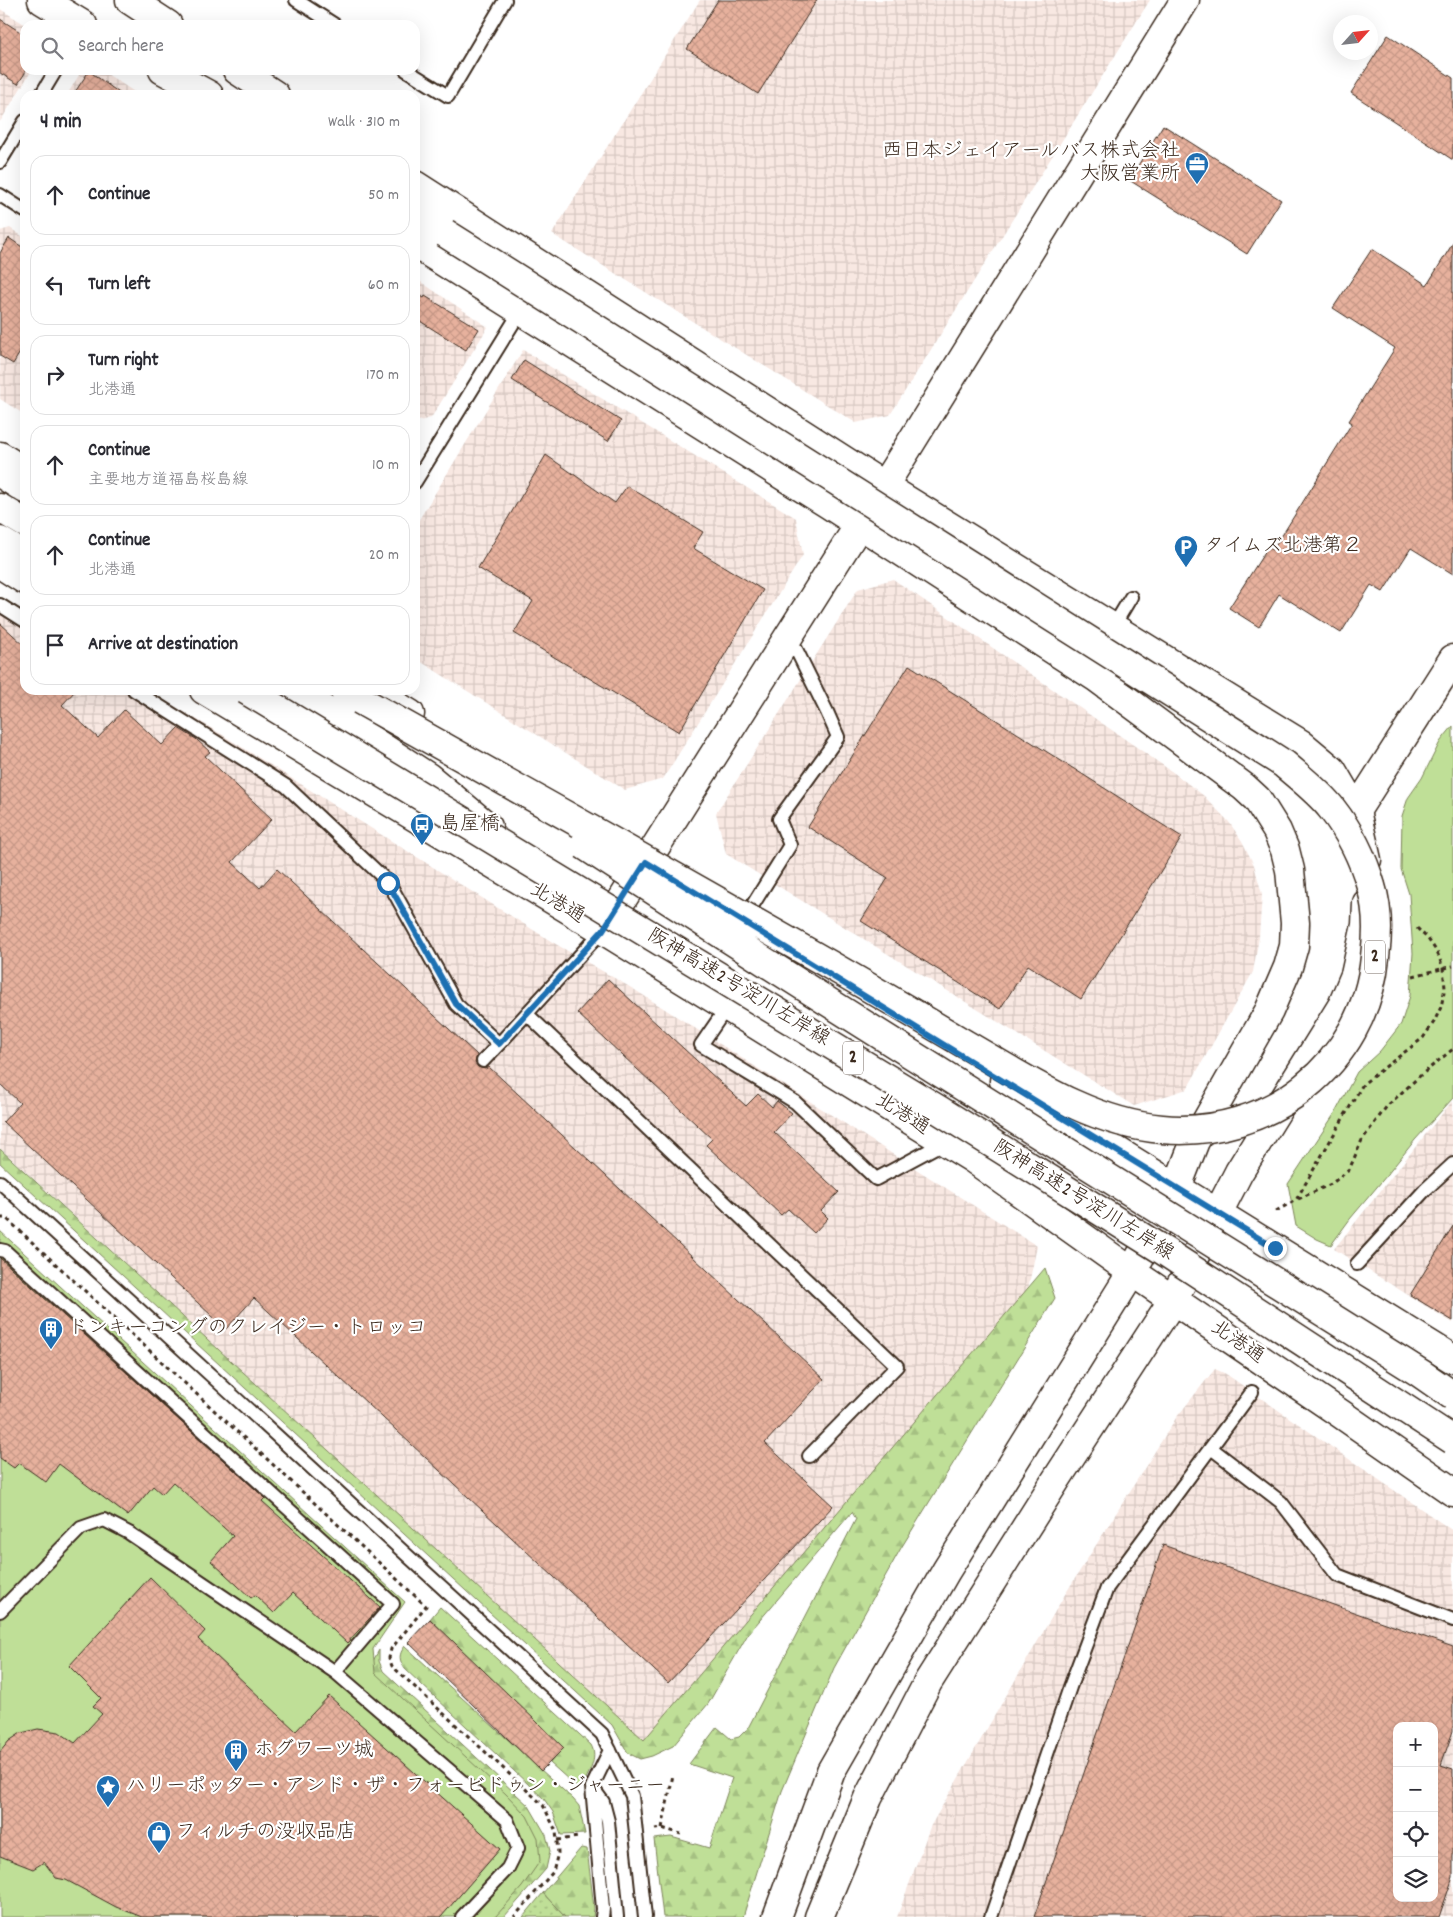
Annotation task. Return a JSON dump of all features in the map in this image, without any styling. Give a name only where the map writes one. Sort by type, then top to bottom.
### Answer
[{"type":"main road","points":[[42,0],[75,20]]},
{"type":"main road","points":[[130,0],[160,20]]},
{"type":"main road","points":[[603,930],[884,486],[1185,0]]},
{"type":"main road","points":[[158,75],[181,90]]},
{"type":"main road","points":[[172,75],[200,90]]},
{"type":"main road","points":[[245,75],[268,90]]},
{"type":"main road","points":[[420,188],[884,486],[1301,744],[1332,770],[1356,811],[1368,863],[1366,926],[1355,975],[1342,1006],[1239,1172],[1173,1300],[928,1682],[868,1798],[819,1917]]},
{"type":"main road","name":"2","points":[[361,695],[1030,1082],[1081,1107],[1120,1122],[1163,1129],[1208,1130],[1244,1120],[1277,1106],[1316,1078],[1344,1047],[1364,1007],[1374,971],[1378,932],[1372,888],[1356,845],[1330,806],[1284,764],[420,218]]},
{"type":"main road","points":[[420,247],[859,524],[1097,678],[1244,787],[1257,799],[1277,831],[1285,850],[1290,870],[1294,901],[1294,946],[1288,968],[1270,1011],[1195,1142],[1177,1187],[1132,1272],[946,1572],[832,1771],[777,1917]]},
{"type":"main road","points":[[0,456],[20,469]]},
{"type":"main road","points":[[0,473],[20,486]]},
{"type":"main road","points":[[0,508],[20,520]]},
{"type":"main road","points":[[0,541],[20,553]]},
{"type":"main road","points":[[0,564],[20,577]]},
{"type":"main road","points":[[1356,811],[1453,659]]},
{"type":"main road","name":"北港通","points":[[212,695],[603,930],[972,1158],[1132,1272],[1453,1492]]},
{"type":"main road","name":"阪神高速2号淀川左岸線","points":[[254,695],[955,1121],[1197,1272],[1453,1440]]},
{"type":"main road","points":[[302,695],[428,777],[488,826],[578,916]]},
{"type":"main road","points":[[361,695],[743,921],[1453,1359]]},
{"type":"main road","name":"阪神高速2号淀川左岸線","points":[[361,695],[752,954],[1453,1394]]},
{"type":"lane","points":[[296,0],[327,20]]},
{"type":"lane","points":[[414,75],[448,96],[505,0]]},
{"type":"lane","points":[[44,90],[53,75]]},
{"type":"lane","points":[[0,162],[20,129]]},
{"type":"lane","points":[[0,195],[20,208]]},
{"type":"lane","points":[[420,464],[520,312]]},
{"type":"lane","points":[[1113,627],[1131,597]]},
{"type":"lane","points":[[0,605],[20,618]]},
{"type":"lane","points":[[743,921],[790,846],[779,819],[838,737],[789,635]]},
{"type":"lane","points":[[142,695],[286,786],[388,883],[456,1004],[499,1044]]},
{"type":"lane","points":[[483,1061],[603,930]]},
{"type":"lane","points":[[726,1006],[701,1046],[795,1102],[876,1179],[945,1142]]},
{"type":"lane","points":[[527,1014],[898,1366],[809,1456]]},
{"type":"lane","points":[[1357,1264],[1425,1190],[1453,1164]]},
{"type":"lane","points":[[0,1182],[602,1734],[632,1796],[645,1917]]},
{"type":"lane","points":[[0,1250],[5,1251],[393,1604],[335,1672]]},
{"type":"lane","points":[[991,1917],[1070,1687],[1107,1588],[1252,1392]]},
{"type":"lane","points":[[1211,1448],[1281,1502],[1337,1575],[1453,1620]]},
{"type":"lane","points":[[0,1611],[81,1528],[104,1520],[129,1533],[335,1672],[507,1820],[518,1848],[508,1868],[462,1917]]},
{"type":"lane","points":[[602,1917],[604,1909],[592,1787],[610,1750]]},
{"type":"lane","points":[[592,1787],[603,1802],[608,1821],[617,1917]]},
{"type":"path","points":[[1296,1200],[1363,1084],[1423,1038],[1441,1007],[1445,988],[1444,968],[1438,952],[1428,938],[1417,928]]},
{"type":"path","points":[[1413,976],[1453,966]]},
{"type":"path","points":[[1276,1211],[1332,1184],[1349,1170],[1362,1140],[1387,1106],[1420,1075],[1453,1049]]},
{"type":"path","points":[[662,1828],[673,1775]]},
{"type":"shaded area","points":[[700,0],[1150,0],[890,415],[856,423],[552,234]]},
{"type":"shaded area","points":[[0,9],[20,21],[20,75],[29,75],[0,122]]},
{"type":"shaded area","points":[[79,75],[109,75],[131,90],[70,90]]},
{"type":"shaded area","points":[[10,228],[20,235],[20,412],[0,399],[0,231]]},
{"type":"shaded area","points":[[420,281],[488,327],[431,418],[420,421]]},
{"type":"shaded area","points":[[523,350],[796,518],[803,555],[663,779],[625,790],[420,661],[420,518]]},
{"type":"shaded area","points":[[893,579],[1174,773],[1204,796],[1229,822],[1242,841],[1254,865],[1262,894],[1259,937],[1253,972],[1187,1089],[1134,1106],[726,854],[716,813],[858,589]]},
{"type":"shaded area","points":[[0,599],[20,612],[20,695],[155,695],[221,734],[554,943],[635,990],[1037,1246],[1028,1289],[644,1741],[0,1148]]},
{"type":"shaded area","points":[[1453,1100],[1453,1323],[1334,1249]]},
{"type":"shaded area","points":[[1215,1369],[1226,1374],[1453,1531],[1453,1917],[897,1917],[930,1827],[1064,1596],[1176,1418]]},
{"type":"green space","points":[[1453,726],[1453,1098],[1415,1140],[1331,1245],[1296,1226],[1288,1184],[1335,1113],[1357,1072],[1380,1051],[1401,1024],[1410,996],[1413,953],[1409,894],[1401,869],[1402,816],[1408,798],[1422,778],[1440,742]]},
{"type":"green space","points":[[0,1149],[644,1740],[1045,1268],[1055,1298],[901,1548],[834,1668],[782,1791],[743,1917],[663,1917],[654,1839],[671,1837],[709,1848],[732,1778],[689,1764],[717,1727],[731,1739],[739,1737],[748,1728],[856,1519],[852,1512],[748,1634],[708,1704],[673,1746],[652,1756],[640,1759],[628,1753],[612,1725],[0,1163]]},
{"type":"green space","points":[[0,1231],[405,1602],[373,1649],[375,1673],[506,1794],[527,1816],[538,1838],[540,1861],[522,1887],[495,1917],[0,1917]]},
{"type":"green space","points":[[440,1607],[591,1745],[594,1756],[593,1761],[582,1787],[579,1789],[550,1763],[563,1748],[430,1619]]},
{"type":"green space","points":[[405,1646],[573,1799],[579,1806],[585,1834],[561,1835],[553,1812],[544,1799],[405,1669],[400,1658]]},
{"type":"green space","points":[[379,1650],[379,1661],[383,1671],[529,1806],[546,1835],[550,1851],[546,1869],[504,1917],[479,1917],[372,1686],[372,1663]]},
{"type":"green space","points":[[581,1848],[587,1849],[594,1908],[593,1917],[565,1917],[543,1893]]},
{"type":"green space","points":[[543,1893],[565,1917],[523,1917]]},
{"type":"building","points":[[718,0],[817,0],[758,94],[687,49]]},
{"type":"building","points":[[0,19],[20,32],[20,75],[24,75],[18,84],[0,73]]},
{"type":"building","points":[[1388,35],[1453,78],[1453,160],[1351,93],[1372,60],[1378,60],[1378,51]]},
{"type":"building","points":[[86,75],[94,75],[115,90],[76,90]]},
{"type":"building","points":[[1163,125],[1281,200],[1247,254],[1129,180]]},
{"type":"building","points":[[9,238],[20,246],[20,352],[13,364],[0,356],[0,253]]},
{"type":"building","points":[[1453,243],[1453,574],[1411,548],[1383,592],[1371,585],[1341,633],[1279,594],[1259,627],[1229,608],[1268,547],[1273,550],[1352,423],[1349,421],[1395,348],[1333,308],[1372,249],[1427,285]]},
{"type":"building","points":[[420,295],[424,298],[425,296],[479,329],[466,350],[420,321]]},
{"type":"building","points":[[524,360],[621,421],[608,441],[512,380]]},
{"type":"building","points":[[546,455],[615,503],[627,486],[703,532],[693,548],[763,590],[679,732],[514,633],[533,601],[478,568]]},
{"type":"building","points":[[0,623],[20,641],[20,695],[71,695],[62,705],[98,738],[124,710],[162,745],[178,728],[196,739],[210,752],[205,756],[272,819],[232,862],[260,888],[277,869],[477,1055],[475,1063],[478,1067],[485,1069],[489,1067],[824,1379],[765,1443],[833,1506],[668,1683],[254,1298],[226,1329],[3,1122],[20,1103],[0,1084]]},
{"type":"building","points":[[909,665],[1182,837],[1081,999],[1028,965],[1000,1009],[861,921],[888,878],[808,827]]},
{"type":"building","points":[[608,979],[746,1106],[758,1094],[772,1107],[777,1101],[792,1113],[774,1132],[839,1192],[821,1211],[828,1218],[814,1233],[788,1209],[781,1215],[706,1145],[712,1139],[577,1013]]},
{"type":"building","points":[[1453,1226],[1453,1321],[1410,1295]]},
{"type":"building","name":"ドンキーコングのクレイジー・トロッコ","points":[[0,1258],[265,1498],[262,1501],[380,1607],[347,1643],[293,1593],[274,1613],[255,1595],[251,1598],[211,1561],[233,1536],[173,1482],[162,1494],[153,1486],[128,1516],[59,1464],[46,1482],[19,1463],[14,1468],[0,1458]]},
{"type":"building","points":[[1163,1545],[1453,1647],[1453,1731],[1441,1765],[1453,1769],[1453,1877],[1439,1917],[1034,1917]]},
{"type":"building","name":"ホグワーツ城","points":[[150,1577],[205,1631],[198,1639],[296,1731],[329,1696],[500,1849],[441,1917],[142,1917],[116,1907],[66,1880],[56,1878],[44,1862],[33,1869],[0,1856],[0,1752],[9,1741],[21,1733],[38,1729],[59,1732],[75,1743],[102,1714],[93,1706],[101,1698],[69,1666]]},
{"type":"building","points":[[430,1619],[564,1748],[541,1771],[408,1642]]},
{"type":"place","name":"西日本ジェイアールバス株式会社 大阪営業所","points":[[1197,185]]},
{"type":"place","name":"タイムズ北港第２","points":[[1186,568]]},
{"type":"place","name":"島屋橋","points":[[422,846]]},
{"type":"place","name":"ドンキーコングのクレイジー・トロッコ","points":[[51,1350]]},
{"type":"place","name":"ホグワーツ城","points":[[236,1772]]},
{"type":"place","name":"ハリーポッター・アンド・ザ・フォービドゥン・ジャーニー","points":[[108,1808]]},
{"type":"place","name":"フィルチの没収品店","points":[[159,1854]]},
{"type":"route","points":[[388,883],[456,1004],[499,1044],[603,930],[646,862],[1275,1248]]}]
